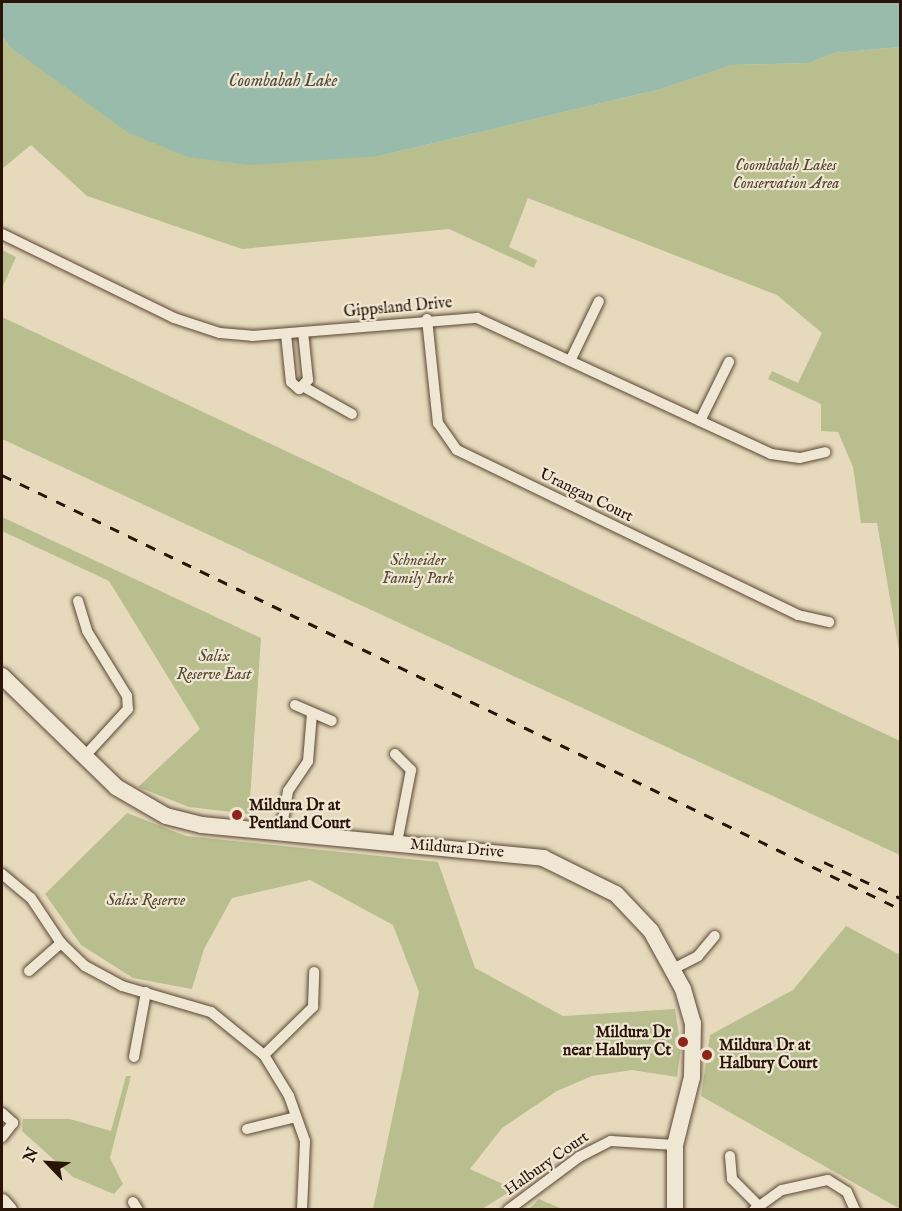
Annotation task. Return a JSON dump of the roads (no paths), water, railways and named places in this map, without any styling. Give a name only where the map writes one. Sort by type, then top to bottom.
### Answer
[{"type":"street","name":"Gippsland Drive","points":[[2,234],[189,324],[238,336],[286,334],[427,319],[494,323],[771,454],[800,458],[825,452]]},
{"type":"street","points":[[571,359],[599,301]]},
{"type":"street","name":"Urangan Court","points":[[427,319],[438,423],[457,450],[798,615],[829,622]]},
{"type":"street","points":[[303,332],[304,387]]},
{"type":"street","points":[[286,334],[292,385],[304,387],[351,414]]},
{"type":"street","points":[[700,420],[729,362]]},
{"type":"street","points":[[78,601],[87,631],[127,696],[128,709],[84,757]]},
{"type":"street","name":"Mildura Drive","points":[[2,676],[84,757],[131,798],[166,816],[281,832],[543,858],[582,873],[634,910],[673,969],[689,1005],[695,1046],[675,1145],[675,1209]]},
{"type":"street","points":[[295,705],[332,722]]},
{"type":"street","points":[[281,832],[288,790],[308,761],[312,713]]},
{"type":"street","points":[[395,754],[411,770],[397,843]]},
{"type":"street","points":[[2,874],[31,898],[61,944],[103,977],[211,1012],[264,1056],[296,1116],[305,1142],[302,1209]]},
{"type":"street","points":[[673,969],[698,956],[715,936]]},
{"type":"street","points":[[29,971],[61,944]]},
{"type":"street","points":[[264,1056],[313,1007],[314,972]]},
{"type":"street","points":[[134,1057],[146,992]]},
{"type":"street","points":[[2,1113],[13,1123],[2,1137]]},
{"type":"street","points":[[247,1129],[296,1116]]},
{"type":"street","name":"Halbury Court","points":[[508,1209],[579,1157],[611,1141],[675,1145]]},
{"type":"street","points":[[730,1156],[732,1179],[756,1207],[782,1190],[828,1180],[847,1192],[855,1209]]},
{"type":"street","points":[[2,1202],[9,1209]]},
{"type":"water","name":"Coombabah Lake","points":[[2,2],[900,2],[900,47],[834,53],[809,63],[732,65],[661,89],[379,156],[249,165],[188,157],[129,133],[11,48],[2,36]]},
{"type":"railway","points":[[2,475],[900,909]]},
{"type":"railway","points":[[824,862],[900,898]]},
{"type":"place","name":"Mildura Dr at Pentland Court","points":[[237,815]]},
{"type":"place","name":"Mildura Dr near Halbury Ct","points":[[683,1042]]},
{"type":"place","name":"Mildura Dr at Halbury Court","points":[[707,1055]]},
{"type":"park label","name":"Coombabah Lakes Conservation Area","points":[[786,175]]},
{"type":"park label","name":"Schneider Family Park","points":[[418,570]]},
{"type":"park label","name":"Salix Reserve East","points":[[214,666]]},
{"type":"park label","name":"Salix Reserve","points":[[146,901]]}]
